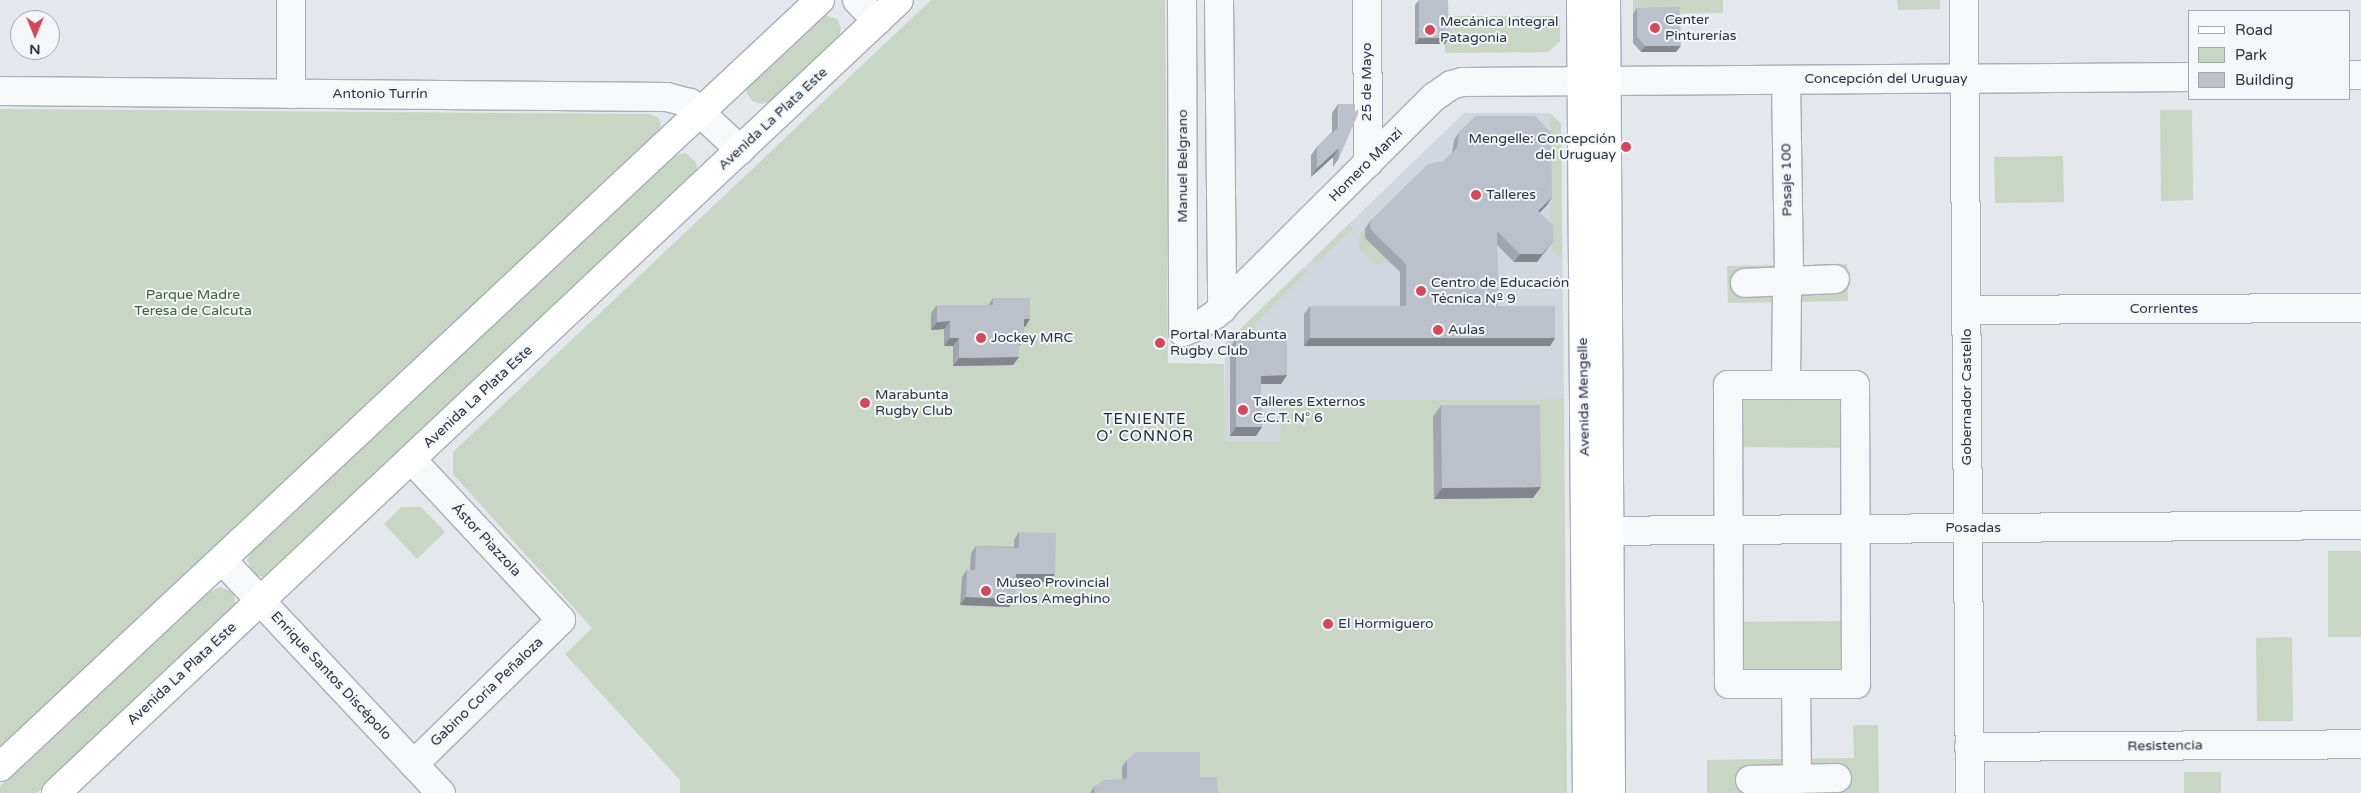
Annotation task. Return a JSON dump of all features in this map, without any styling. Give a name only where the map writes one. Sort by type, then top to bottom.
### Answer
[{"type":"main road","points":[[0,767],[820,0]]},
{"type":"main road","name":"Avenida La Plata Este","points":[[56,793],[899,0]]},
{"type":"main road","name":"Avenida Mengelle","points":[[1581,0],[1594,81],[1597,531],[1587,793]]},
{"type":"main road","name":"Avenida Mengelle","points":[[1594,81],[1606,0]]},
{"type":"main road","name":"Avenida Mengelle","points":[[1597,531],[1611,793]]},
{"type":"street","points":[[290,0],[290,94]]},
{"type":"street","points":[[857,0],[877,21]]},
{"type":"street","name":"Manuel Belgrano","points":[[1182,0],[1184,332]]},
{"type":"street","points":[[1219,0],[1222,309]]},
{"type":"street","name":"25 de Mayo","points":[[1367,0],[1368,163]]},
{"type":"street","name":"Gobernador Castello","points":[[1964,0],[1970,793]]},
{"type":"street","name":"Concepción del Uruguay","points":[[1594,81],[2188,76]]},
{"type":"street","name":"Pasaje 100","points":[[1786,80],[1788,281],[1786,385]]},
{"type":"street","name":"Homero Manzi","points":[[1184,332],[1200,325],[1222,309],[1434,97],[1452,85],[1472,81],[1594,81]]},
{"type":"street","name":"Antonio Turrín","points":[[0,91],[667,97],[690,103],[740,150]]},
{"type":"street","points":[[1744,283],[1835,279]]},
{"type":"street","name":"Corrientes","points":[[1966,310],[2361,308]]},
{"type":"street","points":[[1855,384],[1856,684],[1729,684],[1728,385],[1786,385],[1855,384]]},
{"type":"street","name":"Ástor Piazzola","points":[[411,459],[562,620]]},
{"type":"street","name":"Posadas","points":[[1597,531],[2361,525]]},
{"type":"street","name":"Enrique Santos Discépolo","points":[[222,560],[441,793]]},
{"type":"street","name":"Gabino Coria Peñaloza","points":[[414,764],[562,620]]},
{"type":"street","points":[[1794,784],[1796,684]]},
{"type":"street","name":"Resistencia","points":[[1969,747],[2361,744]]},
{"type":"street","points":[[1750,780],[1794,784],[1837,778]]},
{"type":"shaded area","name":"Centro de Educación Técnica Nº 9","points":[[1464,113],[1549,113],[1561,123],[1564,399],[1281,400],[1281,442],[1224,442],[1225,344]]},
{"type":"green space","name":"Marabunta Rugby Club","points":[[931,0],[1165,0],[1168,363],[1224,364],[1225,442],[1280,442],[1281,400],[1564,399],[1567,793],[680,793],[680,780],[565,654],[592,628],[453,474],[453,452]]},
{"type":"green space","points":[[1633,0],[1723,0],[1723,13],[1633,14]]},
{"type":"green space","points":[[1897,0],[1940,0],[1940,9],[1898,10]]},
{"type":"green space","points":[[824,15],[837,19],[841,28],[839,37],[772,101],[762,104],[752,101],[746,87]]},
{"type":"green space","points":[[1444,16],[1560,16],[1560,41],[1548,52],[1445,53]]},
{"type":"green space","name":"Parque Madre Teresa de Calcuta","points":[[0,109],[650,114],[659,118],[661,126],[657,134],[0,750]]},
{"type":"green space","points":[[2160,110],[2192,110],[2193,200],[2161,201]]},
{"type":"green space","points":[[1549,113],[1561,123],[1562,259],[1551,248]]},
{"type":"green space","points":[[685,153],[696,162],[697,171],[268,576],[263,577],[253,574],[247,560],[252,550],[672,157]]},
{"type":"green space","points":[[2063,156],[2064,202],[1995,203],[1994,157]]},
{"type":"green space","points":[[1349,224],[1353,229],[1316,264],[1312,260]]},
{"type":"green space","points":[[1365,229],[1365,238],[1392,263],[1376,264],[1359,249],[1359,235]]},
{"type":"green space","points":[[1847,264],[1848,301],[1728,303],[1727,266]]},
{"type":"green space","points":[[1303,268],[1307,272],[1255,324],[1255,346],[1225,347],[1225,344]]},
{"type":"green space","points":[[1720,375],[1863,376],[1863,448],[1719,447]]},
{"type":"green space","points":[[401,507],[421,507],[445,532],[417,559],[384,524]]},
{"type":"green space","points":[[2328,551],[2361,551],[2361,637],[2328,637]]},
{"type":"green space","points":[[220,587],[233,592],[236,605],[205,638],[37,793],[0,793],[0,786],[211,591]]},
{"type":"green space","points":[[1864,621],[1865,695],[1722,696],[1720,622]]},
{"type":"green space","points":[[2292,637],[2293,721],[2257,721],[2256,638]]},
{"type":"green space","points":[[1853,725],[1878,725],[1879,793],[1707,793],[1707,760],[1854,758]]},
{"type":"green space","points":[[2184,772],[2221,772],[2221,793],[2184,793]]},
{"type":"building","name":"Mecánica Integral Patagonia","points":[[1419,0],[1448,0],[1449,38],[1419,38]]},
{"type":"building","name":"Center Pinturerías","points":[[1680,7],[1681,46],[1645,46],[1637,37],[1637,8]]},
{"type":"building","points":[[1338,104],[1355,104],[1355,112],[1358,109],[1358,114],[1339,158],[1339,148],[1317,168],[1317,147],[1339,127]]},
{"type":"building","points":[[1475,116],[1535,116],[1551,133],[1552,197],[1538,211],[1553,225],[1553,241],[1542,254],[1520,254],[1497,231],[1498,306],[1555,306],[1555,338],[1310,338],[1310,306],[1406,306],[1406,264],[1371,230],[1370,221],[1428,164],[1444,161],[1457,148],[1459,132]]},
{"type":"building","points":[[993,298],[1030,298],[1030,319],[1024,319],[1024,339],[1019,339],[1019,357],[959,358],[959,338],[950,338],[950,321],[937,322],[937,305],[993,305]]},
{"type":"building","name":"Talleres Externos C.C.T. N° 6","points":[[1236,338],[1287,338],[1287,375],[1261,376],[1262,427],[1236,427]]},
{"type":"building","points":[[1441,405],[1540,405],[1541,487],[1442,488]]},
{"type":"building","points":[[1019,532],[1056,533],[1055,574],[1016,574],[1015,599],[966,597],[967,570],[975,570],[976,546],[1019,548]]},
{"type":"building","points":[[1136,752],[1200,752],[1200,777],[1217,777],[1218,793],[1095,793],[1094,787],[1103,780],[1127,779],[1127,760]]},
{"type":"place","name":"Center Pinturerías","points":[[1655,28]]},
{"type":"place","name":"Mecánica Integral Patagonia","points":[[1430,30]]},
{"type":"place","name":"Mengelle: Concepción del Uruguay","points":[[1626,147]]},
{"type":"place","name":"Talleres","points":[[1476,195]]},
{"type":"place","name":"Centro de Educación Técnica Nº 9","points":[[1421,291]]},
{"type":"place","name":"Aulas","points":[[1438,330]]},
{"type":"place","name":"Jockey MRC","points":[[981,338]]},
{"type":"place","name":"Portal Marabunta Rugby Club","points":[[1160,343]]},
{"type":"place","name":"Marabunta Rugby Club","points":[[865,403]]},
{"type":"place","name":"Talleres Externos C.C.T. N° 6","points":[[1243,410]]},
{"type":"place","name":"Museo Provincial Carlos Ameghino","points":[[986,591]]},
{"type":"place","name":"El Hormiguero","points":[[1328,624]]},
{"type":"district","name":"TENIENTE O' CONNOR","points":[[1145,428]]}]
